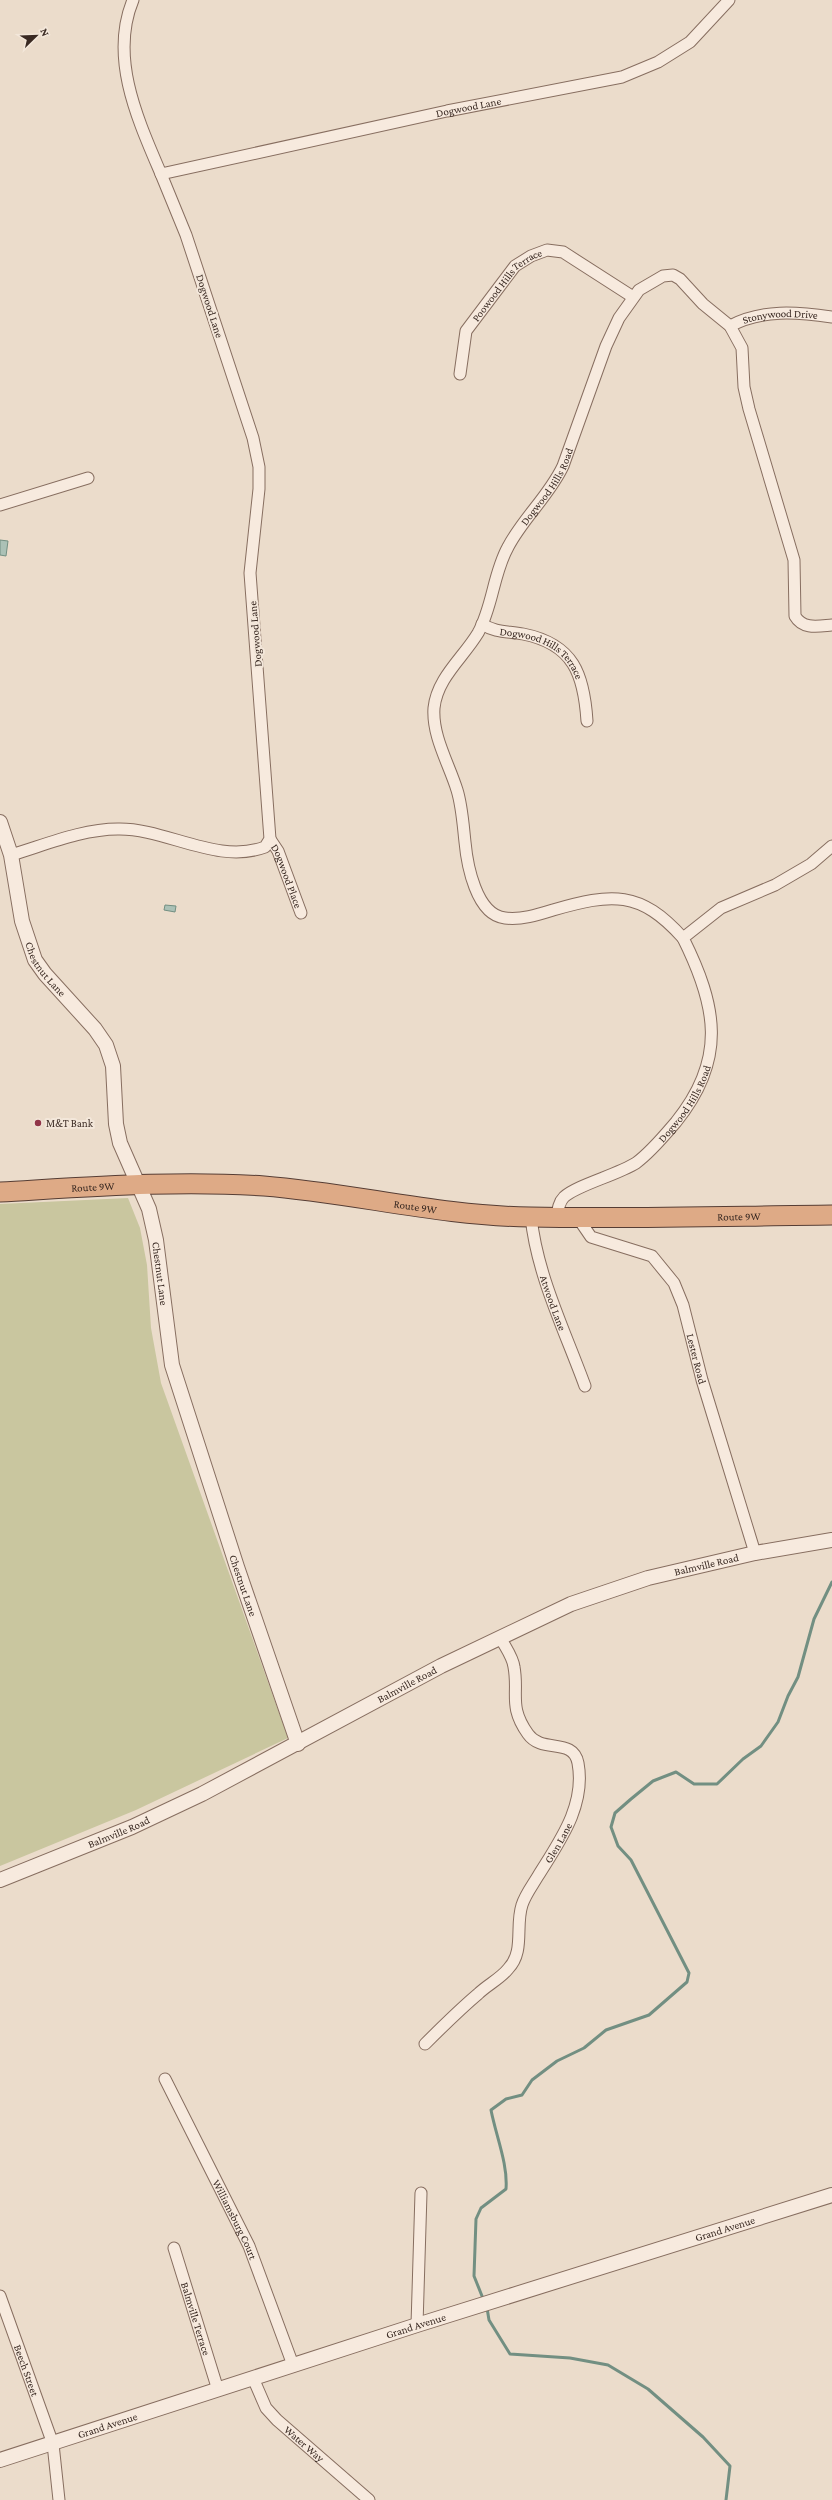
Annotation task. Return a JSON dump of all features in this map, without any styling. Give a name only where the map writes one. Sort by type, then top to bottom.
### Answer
[{"type":"highway","name":"Route 9W","points":[[0,1192],[138,1184],[264,1186],[454,1212],[531,1217],[557,1216],[578,1218],[832,1215]]},
{"type":"street","name":"Dogwood Lane","points":[[133,0],[127,15],[124,64],[130,93],[189,242],[253,438],[258,467],[259,489],[250,573],[270,839]]},
{"type":"street","name":"Dogwood Lane","points":[[161,174],[440,113],[622,76],[658,62],[690,42],[728,0]]},
{"type":"street","name":"Poowood Hills Terrace","points":[[460,374],[466,331],[515,266],[531,256],[547,250],[563,252],[633,297]]},
{"type":"street","name":"Dogwood Hills Road","points":[[557,1216],[559,1205],[564,1197],[618,1173],[636,1163],[653,1148],[682,1115],[702,1081],[710,1060],[712,1045],[709,1012],[700,975],[683,938],[662,917],[651,909],[635,902],[617,898],[582,902],[516,919],[502,918],[482,902],[470,875],[457,791],[438,738],[434,717],[440,688],[482,624],[488,610],[500,563],[516,533],[555,483],[606,346],[619,318],[633,297],[650,281],[663,276],[673,275],[680,279],[704,304],[730,326],[742,348],[744,380],[750,409],[794,560],[796,616],[801,624],[808,626],[832,625]]},
{"type":"street","name":"Stonywood Drive","points":[[730,326],[741,320],[773,313],[793,311],[832,317]]},
{"type":"street","points":[[0,505],[88,478]]},
{"type":"street","name":"Dogwood Hills Terrace","points":[[482,624],[490,629],[502,633],[522,634],[546,640],[558,646],[575,667],[583,684],[587,721]]},
{"type":"street","name":"Chestnut Lane","points":[[0,822],[11,855],[22,921],[35,960],[45,974],[84,1015],[106,1045],[113,1066],[116,1124],[120,1143],[149,1209],[156,1240],[172,1365],[237,1567],[298,1744]]},
{"type":"street","points":[[11,855],[93,831],[118,829],[238,853],[254,851],[265,847],[270,839]]},
{"type":"street","name":"Dogwood Place","points":[[270,839],[278,851],[301,913]]},
{"type":"street","points":[[683,938],[721,908],[775,885],[811,864],[832,846]]},
{"type":"street","name":"Atwood Lane","points":[[531,1217],[533,1237],[541,1268],[585,1386]]},
{"type":"street","name":"Lester Road","points":[[578,1218],[591,1236],[652,1256],[674,1284],[683,1305],[702,1380],[755,1552]]},
{"type":"street","name":"Balmville Road","points":[[0,1880],[132,1827],[202,1794],[298,1744],[441,1666],[571,1604],[621,1585],[755,1552],[831,1540]]},
{"type":"street","name":"Glen Lane","points":[[425,2044],[479,1993],[508,1969],[514,1961],[518,1950],[518,1919],[522,1905],[567,1829],[577,1798],[579,1771],[574,1752],[568,1747],[547,1746],[536,1742],[521,1722],[514,1696],[515,1668],[500,1637]]},
{"type":"street","name":"Williamsburg Court","points":[[165,2079],[249,2246],[293,2365]]},
{"type":"street","points":[[417,2324],[420,2193]]},
{"type":"street","name":"Grand Avenue","points":[[0,2460],[417,2324],[832,2195]]},
{"type":"street","name":"Balmville Terrace","points":[[174,2248],[218,2390]]},
{"type":"street","name":"Beech Street","points":[[0,2296],[52,2444],[59,2500]]},
{"type":"street","name":"Water Way","points":[[253,2378],[266,2408],[277,2420],[369,2500]]},
{"type":"shaded area","points":[[0,540],[8,541],[6,556],[0,555]]},
{"type":"shaded area","points":[[165,905],[176,906],[175,912],[164,910]]},
{"type":"shaded area","points":[[128,1198],[140,1228],[147,1265],[151,1328],[161,1383],[288,1738],[136,1810],[0,1866],[0,1204]]},
{"type":"waterway","points":[[484,2301],[474,2276],[476,2219],[481,2208],[506,2189],[505,2170],[491,2110],[506,2099],[522,2095],[532,2080],[557,2061],[584,2048],[606,2030],[649,2015],[687,1982],[689,1973],[631,1860],[618,1846],[611,1827],[615,1813],[653,1781],[676,1772],[694,1784],[717,1784],[743,1759],[761,1746],[778,1722],[788,1696],[798,1677],[814,1619],[832,1582]]},
{"type":"waterway","points":[[487,2308],[489,2320],[510,2354],[570,2358],[608,2365],[648,2389],[703,2437],[730,2466],[726,2500]]},
{"type":"place","name":"M&T Bank","points":[[38,1123]]}]
